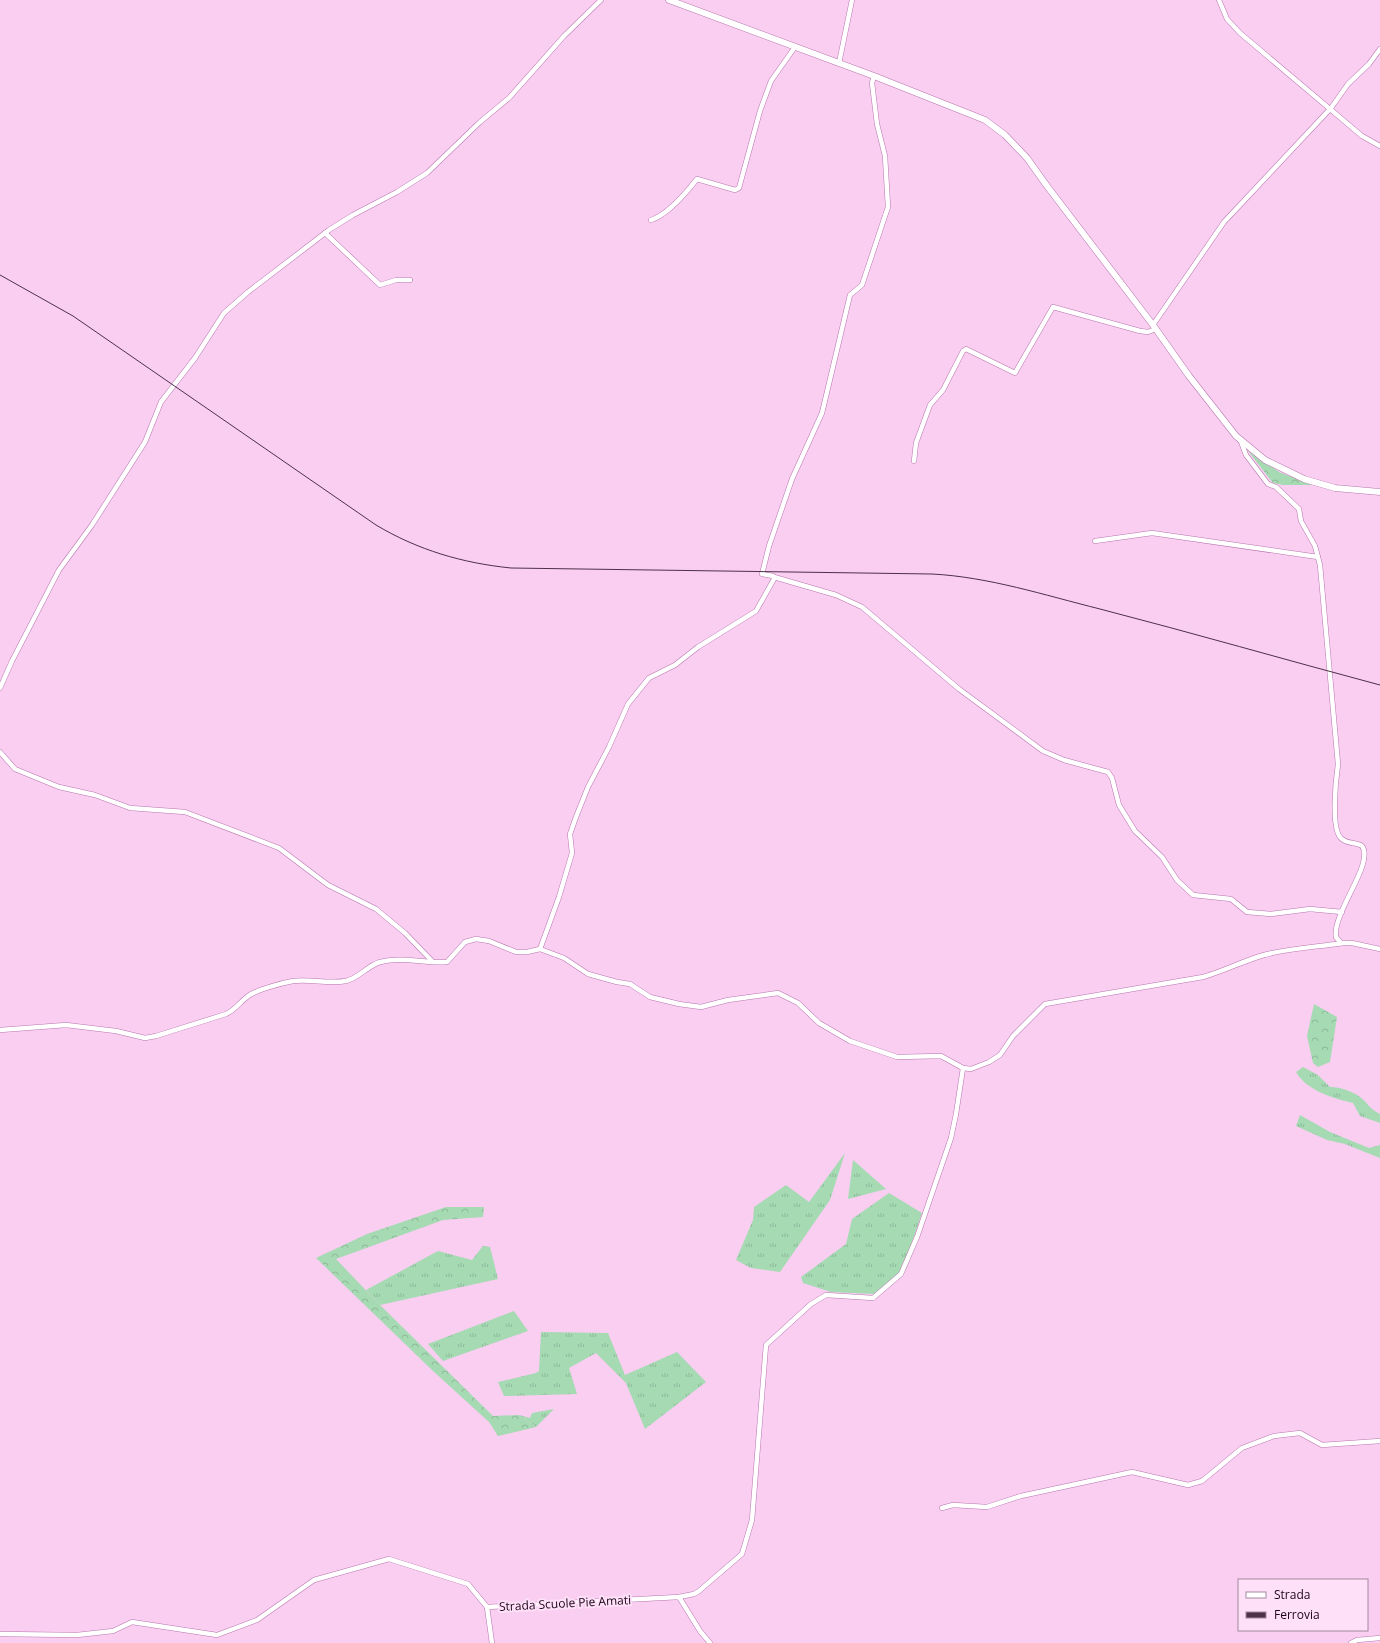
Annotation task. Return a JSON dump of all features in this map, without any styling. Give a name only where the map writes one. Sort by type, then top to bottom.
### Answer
[{"type":"main road","points":[[669,0],[874,76],[985,120],[1005,135],[1028,158],[1047,186],[1154,327],[1193,382],[1228,428],[1240,440],[1265,460],[1304,479],[1335,488],[1380,492]]},
{"type":"street","points":[[0,688],[12,661],[59,570],[92,525],[145,442],[161,402],[195,358],[224,313],[248,292],[325,233],[428,173],[480,122],[509,98],[564,36],[601,0]]},
{"type":"street","points":[[839,64],[852,0]]},
{"type":"street","points":[[1219,0],[1227,19],[1240,33],[1331,108],[1362,136],[1380,146]]},
{"type":"street","points":[[651,220],[657,218],[682,198],[697,179],[735,190],[739,188],[760,111],[771,81],[795,47]]},
{"type":"street","points":[[914,461],[916,443],[930,405],[944,390],[963,351],[966,350],[1015,373],[1053,307],[1140,331],[1148,332],[1154,327],[1224,222],[1331,108],[1348,84],[1369,64],[1380,49]]},
{"type":"street","points":[[874,76],[872,83],[877,124],[885,156],[888,210],[862,285],[850,295],[822,413],[792,479],[769,546],[762,574],[836,595],[862,607],[960,689],[1043,751],[1064,760],[1108,772],[1112,778],[1119,805],[1135,831],[1162,857],[1177,880],[1193,895],[1231,899],[1247,912],[1271,914],[1310,909],[1342,912]]},
{"type":"street","points":[[325,233],[380,285],[396,280],[410,280]]},
{"type":"street","points":[[1240,440],[1246,455],[1268,484],[1276,487],[1299,509],[1301,521],[1315,546],[1318,557],[1338,764],[1335,784],[1337,833],[1343,841],[1362,846],[1365,851],[1362,866],[1342,912],[1335,934],[1341,943]]},
{"type":"street","points":[[1095,541],[1152,533],[1318,557]]},
{"type":"street","points":[[540,949],[559,897],[572,853],[570,834],[576,817],[588,787],[628,704],[649,678],[675,665],[698,647],[756,611],[774,577]]},
{"type":"street","points":[[0,752],[15,769],[59,787],[95,795],[130,808],[185,812],[275,846],[300,862],[328,885],[376,910],[405,933],[432,962]]},
{"type":"street","points":[[0,1030],[66,1025],[116,1031],[145,1038],[226,1014],[234,1010],[248,996],[281,984],[294,981],[338,982],[355,978],[371,965],[382,962],[406,959],[447,962],[469,940],[489,941],[516,952],[527,952],[540,949],[564,958],[588,974],[630,984],[650,997],[701,1008],[728,1000],[778,993],[798,1003],[819,1023],[850,1041],[897,1057],[941,1056],[963,1068],[971,1069],[989,1062],[1000,1055],[1013,1036],[1045,1004],[1203,977],[1265,955],[1341,943],[1352,943],[1380,949]]},
{"type":"street","name":"Strada Scuole Pie Amati","points":[[0,1634],[77,1635],[113,1631],[132,1622],[217,1635],[257,1620],[314,1580],[389,1559],[468,1584],[487,1607],[679,1597],[694,1594],[742,1554],[752,1520],[766,1345],[811,1304],[826,1295],[873,1298],[901,1274],[917,1237],[951,1138],[963,1068]]},
{"type":"street","points":[[942,1508],[953,1505],[987,1507],[1021,1496],[1132,1472],[1188,1485],[1202,1481],[1242,1448],[1274,1436],[1300,1433],[1322,1445],[1380,1441]]},
{"type":"street","points":[[679,1597],[700,1631],[710,1643]]},
{"type":"street","points":[[487,1607],[492,1643]]},
{"type":"street","points":[[1351,1643],[1357,1640],[1380,1638]]},
{"type":"green space","points":[[1248,451],[1281,473],[1315,485],[1283,485],[1273,483]]},
{"type":"green space","points":[[1314,1004],[1337,1017],[1330,1062],[1318,1067],[1313,1063],[1307,1036]]},
{"type":"green space","points":[[1303,1067],[1318,1075],[1330,1087],[1346,1090],[1360,1097],[1373,1110],[1380,1114],[1380,1123],[1360,1116],[1353,1103],[1321,1093],[1307,1084],[1296,1072]]},
{"type":"green space","points":[[1300,1115],[1330,1132],[1369,1148],[1380,1145],[1380,1158],[1345,1144],[1327,1140],[1296,1126]]},
{"type":"green space","points":[[845,1153],[830,1200],[780,1272],[751,1268],[736,1260],[753,1220],[754,1207],[786,1185],[809,1202]]},
{"type":"green space","points":[[853,1160],[886,1189],[848,1199]]},
{"type":"green space","points":[[889,1193],[922,1213],[902,1272],[874,1294],[831,1292],[803,1283],[801,1277],[846,1244],[852,1219]]},
{"type":"green space","points":[[446,1207],[484,1207],[483,1217],[443,1220],[336,1259],[380,1305],[493,1416],[519,1415],[536,1427],[498,1436],[489,1422],[433,1371],[316,1258],[367,1234]]},
{"type":"green space","points":[[483,1246],[490,1247],[498,1279],[380,1305],[366,1290],[438,1251],[472,1260]]},
{"type":"green space","points":[[514,1311],[528,1331],[443,1361],[428,1344]]},
{"type":"green space","points":[[541,1332],[608,1333],[625,1375],[677,1352],[706,1382],[645,1429],[626,1383],[596,1353],[569,1368],[577,1394],[504,1396],[498,1382],[539,1371]]},
{"type":"green space","points":[[554,1409],[536,1427],[519,1415],[530,1418],[532,1413]]},
{"type":"railway","points":[[0,275],[73,316],[376,525],[408,542],[441,554],[475,563],[511,568],[932,574],[953,576],[995,583],[1037,593],[1170,627],[1380,685]]}]
